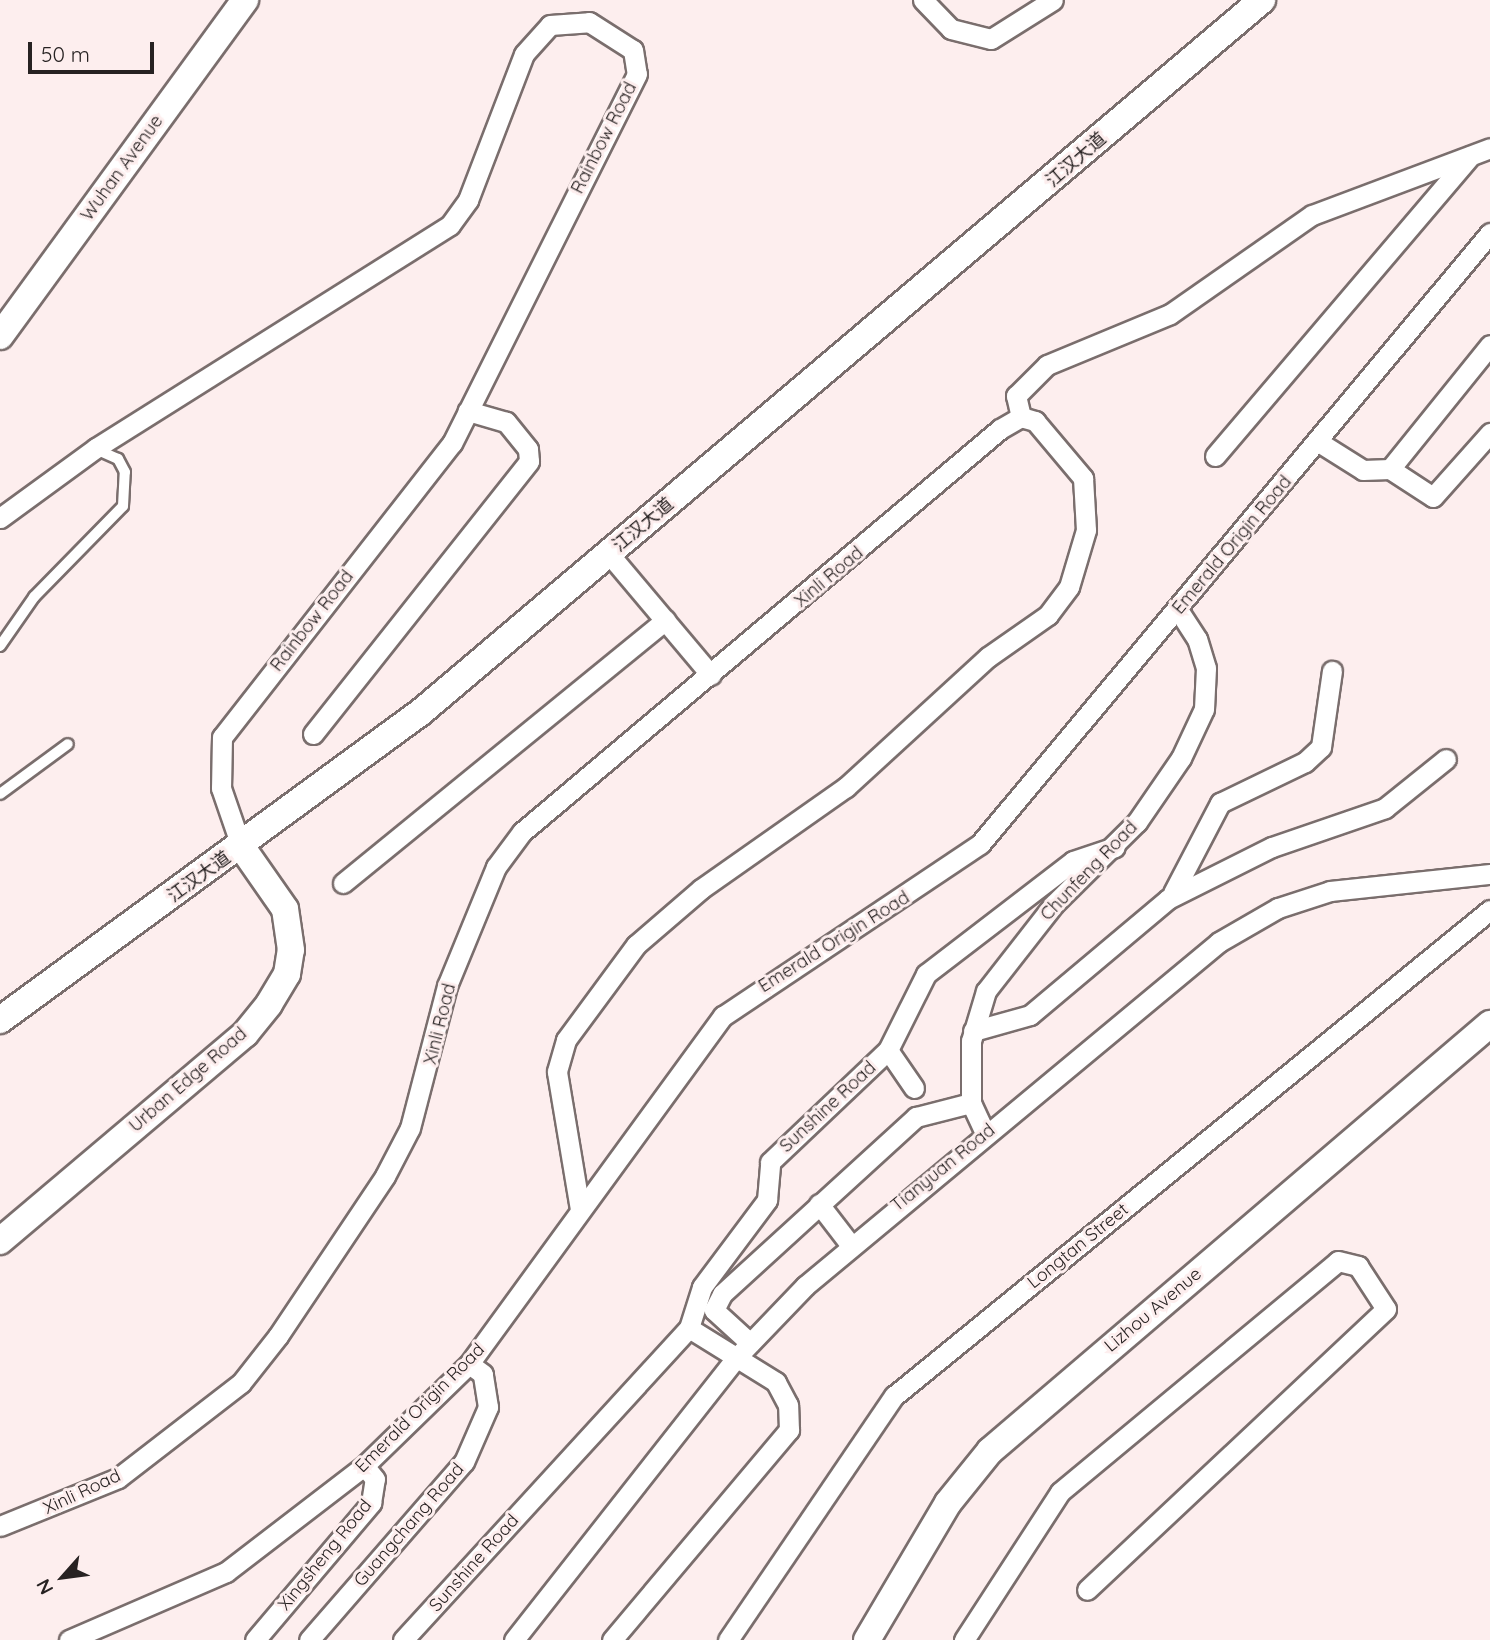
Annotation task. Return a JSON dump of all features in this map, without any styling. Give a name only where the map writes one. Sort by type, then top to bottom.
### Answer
[{"type":"main road","name":"Wuhan Avenue","points":[[0,337],[245,0]]},
{"type":"main road","name":"江汉大道","points":[[0,1020],[421,712],[1262,0]]},
{"type":"main road","name":"Urban Edge Road","points":[[0,1241],[245,1034],[269,1004],[287,974],[291,950],[285,909],[241,846]]},
{"type":"main road","name":"Lizhou Avenue","points":[[867,1640],[948,1503],[989,1451],[1490,1024]]},
{"type":"street","points":[[923,0],[951,29],[991,39],[1053,0]]},
{"type":"street","name":"Rainbow Road","points":[[0,518],[96,449],[450,225],[468,200],[532,38],[550,25],[589,22],[628,44],[637,74],[452,443],[222,737],[221,789],[241,846]]},
{"type":"street","points":[[580,1209],[557,1072],[566,1040],[636,945],[659,921],[870,767],[988,657],[1048,615],[1069,587],[1086,530],[1083,478],[1053,436],[1021,417],[1016,396],[1047,365],[1170,314],[1312,215],[1481,151]]},
{"type":"street","points":[[1214,456],[1481,151]]},
{"type":"street","name":"Emerald Origin Road","points":[[69,1640],[226,1572],[364,1466],[469,1364],[723,1016],[979,844],[1178,610],[1490,233]]},
{"type":"street","points":[[1390,469],[1490,345]]},
{"type":"street","points":[[313,734],[529,461],[506,422],[468,411]]},
{"type":"street","name":"Xinli Road","points":[[0,1526],[118,1478],[241,1383],[385,1176],[410,1128],[447,986],[496,867],[522,832],[1021,417]]},
{"type":"street","points":[[1317,441],[1363,470],[1390,469],[1433,497],[1490,433]]},
{"type":"street","points":[[609,554],[711,675]]},
{"type":"street","name":"Chunfeng Road","points":[[985,1133],[971,1103],[973,1031],[986,991],[1054,905],[1115,847],[1181,758],[1204,709],[1206,668],[1197,639],[1178,610]]},
{"type":"street","points":[[343,883],[665,620]]},
{"type":"street","points":[[973,1031],[1031,1015],[1168,899],[1185,880],[1220,803],[1305,762],[1321,747],[1332,671]]},
{"type":"street","points":[[1168,899],[1272,847],[1385,808],[1446,759]]},
{"type":"street","name":"Sunshine Road","points":[[403,1640],[689,1328],[702,1287],[767,1200],[771,1162],[888,1050],[926,974],[1073,861],[1115,847]]},
{"type":"street","name":"Tianyuan Road","points":[[514,1640],[743,1350],[849,1243],[1249,922],[1330,891],[1490,874]]},
{"type":"street","name":"Longtan Street","points":[[728,1640],[894,1396],[1388,999],[1490,910]]},
{"type":"street","points":[[888,1050],[914,1088]]},
{"type":"street","points":[[612,1640],[789,1430],[788,1405],[776,1382],[743,1350],[714,1310],[718,1302],[819,1204],[916,1116],[971,1103]]},
{"type":"street","points":[[819,1204],[849,1243]]},
{"type":"street","points":[[964,1640],[1060,1492],[1338,1261],[1358,1266],[1385,1309],[1087,1590]]},
{"type":"street","points":[[689,1328],[743,1350]]},
{"type":"street","name":"Guangchang Road","points":[[309,1640],[464,1462],[488,1407],[483,1374],[469,1364]]},
{"type":"street","name":"Xingsheng Road","points":[[255,1640],[371,1503],[375,1479],[364,1466]]},
{"type":"lane","points":[[0,646],[34,597],[123,506],[125,472],[118,459],[96,449]]},
{"type":"lane","points":[[0,794],[68,744]]}]
